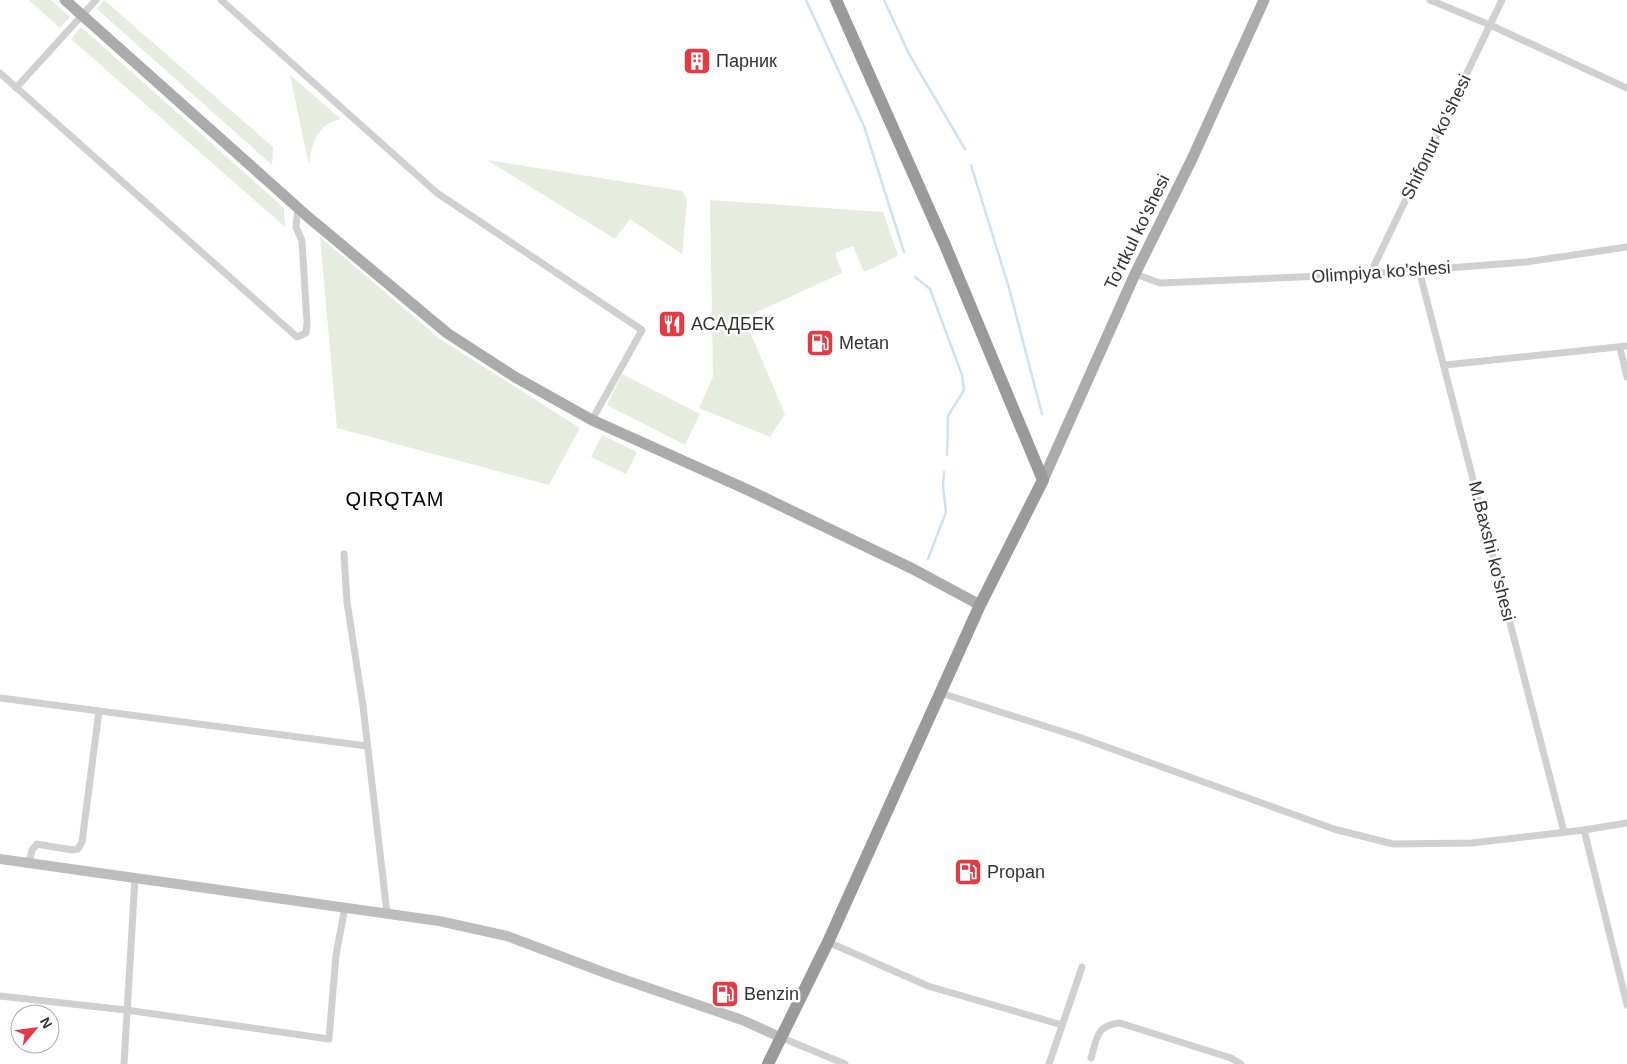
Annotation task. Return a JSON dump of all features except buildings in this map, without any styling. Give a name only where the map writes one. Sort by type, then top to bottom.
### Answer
[{"type":"highway","points":[[768,1064],[780,1036],[828,942],[942,693],[980,605],[1044,480],[945,244],[836,0]]},
{"type":"main road","points":[[65,0],[298,207],[447,333],[515,377],[592,420],[748,490],[913,569],[980,605]]},
{"type":"main road","name":"To'rtkul ko'shesi","points":[[1044,480],[1135,274],[1192,159],[1264,0]]},
{"type":"street","points":[[16,88],[96,0]]},
{"type":"street","points":[[221,0],[437,193],[642,330],[592,420]]},
{"type":"street","points":[[1430,0],[1490,25],[1627,88]]},
{"type":"street","name":"Shifonur ko'shesi","points":[[1370,274],[1502,0]]},
{"type":"street","points":[[0,73],[297,337],[306,333],[307,322],[302,241],[296,227],[298,207]]},
{"type":"street","name":"Olimpiya ko'shesi","points":[[1135,274],[1160,283],[1370,274],[1526,262],[1627,247]]},
{"type":"street","name":"M.Baxshi ko'shesi","points":[[1419,270],[1564,832]]},
{"type":"street","points":[[1445,365],[1624,347],[1627,377]]},
{"type":"street","points":[[344,554],[347,602],[367,746],[386,913]]},
{"type":"street","points":[[942,693],[1079,737],[1334,829],[1393,844],[1472,843],[1627,823]]},
{"type":"street","points":[[0,698],[367,746]]},
{"type":"street","points":[[29,863],[32,850],[37,844],[72,850],[78,849],[82,842],[99,711]]},
{"type":"street","points":[[1584,830],[1627,1005]]},
{"type":"street","points":[[0,859],[439,921],[506,936],[608,974],[742,1020],[845,1064]]},
{"type":"street","points":[[124,1064],[135,878]]},
{"type":"street","points":[[0,996],[126,1010],[329,1039],[336,955],[345,907]]},
{"type":"street","points":[[828,942],[928,986],[1062,1025]]},
{"type":"street","points":[[1048,1064],[1082,967]]},
{"type":"street","points":[[1090,1058],[1099,1031],[1107,1024],[1120,1023],[1231,1058],[1241,1064]]},
{"type":"shaded area","points":[[29,0],[51,0],[70,17],[60,28]]},
{"type":"shaded area","points":[[104,0],[273,147],[272,165],[97,9]]},
{"type":"shaded area","points":[[81,27],[284,208],[285,227],[71,39]]},
{"type":"shaded area","points":[[290,75],[341,119],[326,125],[321,130],[314,143],[309,165]]},
{"type":"shaded area","points":[[487,160],[682,191],[687,200],[682,254],[630,219],[615,239]]},
{"type":"shaded area","points":[[710,200],[883,212],[898,256],[864,272],[853,246],[835,253],[842,273],[744,318],[785,414],[770,437],[699,408],[713,377]]},
{"type":"shaded area","points":[[320,237],[440,339],[580,428],[549,485],[337,428]]},
{"type":"shaded area","points":[[622,374],[700,414],[685,445],[607,405]]},
{"type":"shaded area","points":[[602,435],[637,452],[626,474],[591,457]]},
{"type":"waterway","points":[[806,0],[864,126],[904,252]]},
{"type":"waterway","points":[[884,0],[909,54],[965,149]]},
{"type":"waterway","points":[[971,165],[1009,288],[1042,414]]},
{"type":"waterway","points":[[915,277],[930,289],[962,375],[964,390],[948,416],[947,455]]},
{"type":"waterway","points":[[928,559],[946,512],[943,486],[944,472]]},
{"type":"place","name":"Парник","points":[[697,61]]},
{"type":"place","name":"АСАДБЕК","points":[[672,324]]},
{"type":"place","name":"Metan","points":[[820,343]]},
{"type":"place","name":"Propan","points":[[968,872]]},
{"type":"place","name":"Benzin","points":[[725,994]]},
{"type":"district","name":"QIRQTAM","points":[[395,499]]}]
